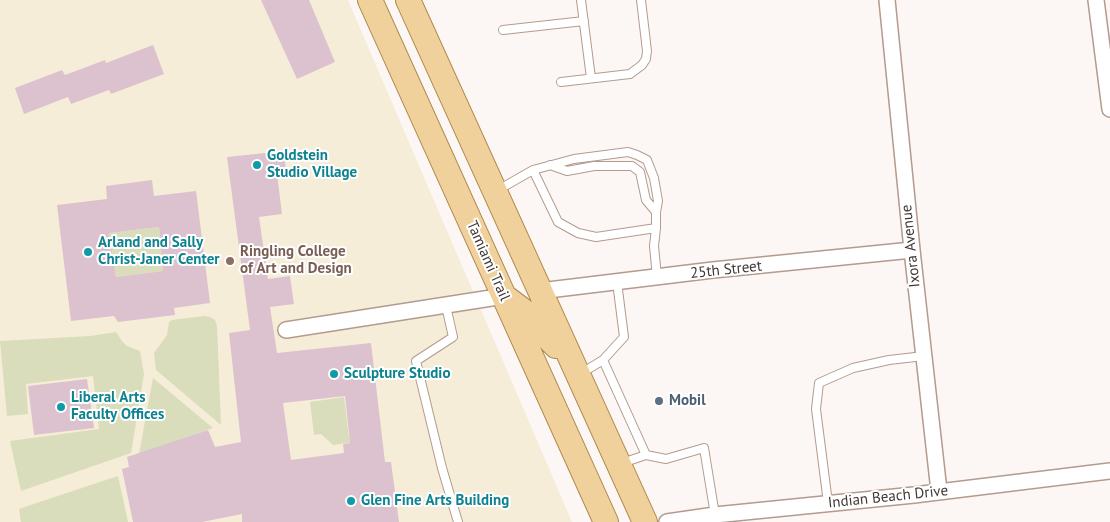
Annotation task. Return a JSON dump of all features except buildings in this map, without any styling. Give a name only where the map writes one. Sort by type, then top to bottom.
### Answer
[{"type":"main road","name":"Tamiami Trail","points":[[370,0],[606,522]]},
{"type":"main road","points":[[408,0],[645,522]]},
{"type":"main road","points":[[476,234],[516,280],[540,291]]},
{"type":"main road","points":[[504,296],[533,318],[546,336],[574,367]]},
{"type":"street","name":"Ixora Avenue","points":[[887,0],[939,491]]},
{"type":"street","points":[[1096,0],[1110,109]]},
{"type":"street","name":"25th Street","points":[[540,291],[912,250]]},
{"type":"street","points":[[286,330],[504,296]]},
{"type":"street","name":"Indian Beach Drive","points":[[667,522],[1110,471]]},
{"type":"lane","points":[[581,0],[591,78]]},
{"type":"lane","points":[[560,82],[630,74],[637,70],[646,59],[641,0]]},
{"type":"lane","points":[[503,30],[584,21]]},
{"type":"lane","points":[[495,192],[533,170],[550,165],[628,152],[647,160],[654,178],[658,202],[654,246],[657,277]]},
{"type":"lane","points":[[550,165],[567,171],[594,166],[632,166],[640,172],[646,200],[656,212]]},
{"type":"lane","points":[[533,170],[558,222],[578,232],[596,238],[656,228]]},
{"type":"lane","points":[[574,367],[603,360],[624,337],[617,282]]},
{"type":"lane","points":[[446,306],[452,337],[416,361],[442,468],[458,522]]},
{"type":"lane","points":[[828,504],[816,409],[819,383],[853,368],[889,360],[924,356]]},
{"type":"lane","points":[[603,360],[646,455]]},
{"type":"lane","points":[[619,464],[646,455],[666,459],[704,448],[715,515]]},
{"type":"shaded area","name":"Ringling College of Art and Design","points":[[0,0],[348,0],[572,522],[0,522]]},
{"type":"green space","points":[[159,227],[163,271],[116,277],[109,233]]},
{"type":"green space","points":[[204,316],[215,320],[217,326],[221,425],[156,370],[154,353],[167,335],[169,322]]},
{"type":"green space","points":[[116,332],[127,346],[140,351],[144,374],[131,453],[21,491],[10,441],[99,429],[93,376],[26,384],[28,414],[7,416],[0,341],[90,336]]},
{"type":"green space","points":[[153,378],[213,428],[139,454]]},
{"type":"green space","points":[[344,397],[349,438],[373,436],[361,441],[333,445],[321,434],[314,435],[310,402]]},
{"type":"green space","points":[[118,476],[128,522],[21,522],[19,509]]},
{"type":"place","name":"Goldstein Studio Village","points":[[257,165]]},
{"type":"place","name":"Arland and Sally Christ-Janer Center","points":[[88,252]]},
{"type":"place","name":"Ringling College of Art and Design","points":[[230,261]]},
{"type":"place","name":"Sculpture Studio","points":[[334,374]]},
{"type":"place","name":"Mobil","points":[[659,401]]},
{"type":"place","name":"Liberal Arts Faculty Offices","points":[[61,407]]},
{"type":"place","name":"Glen Fine Arts Building","points":[[351,501]]}]
